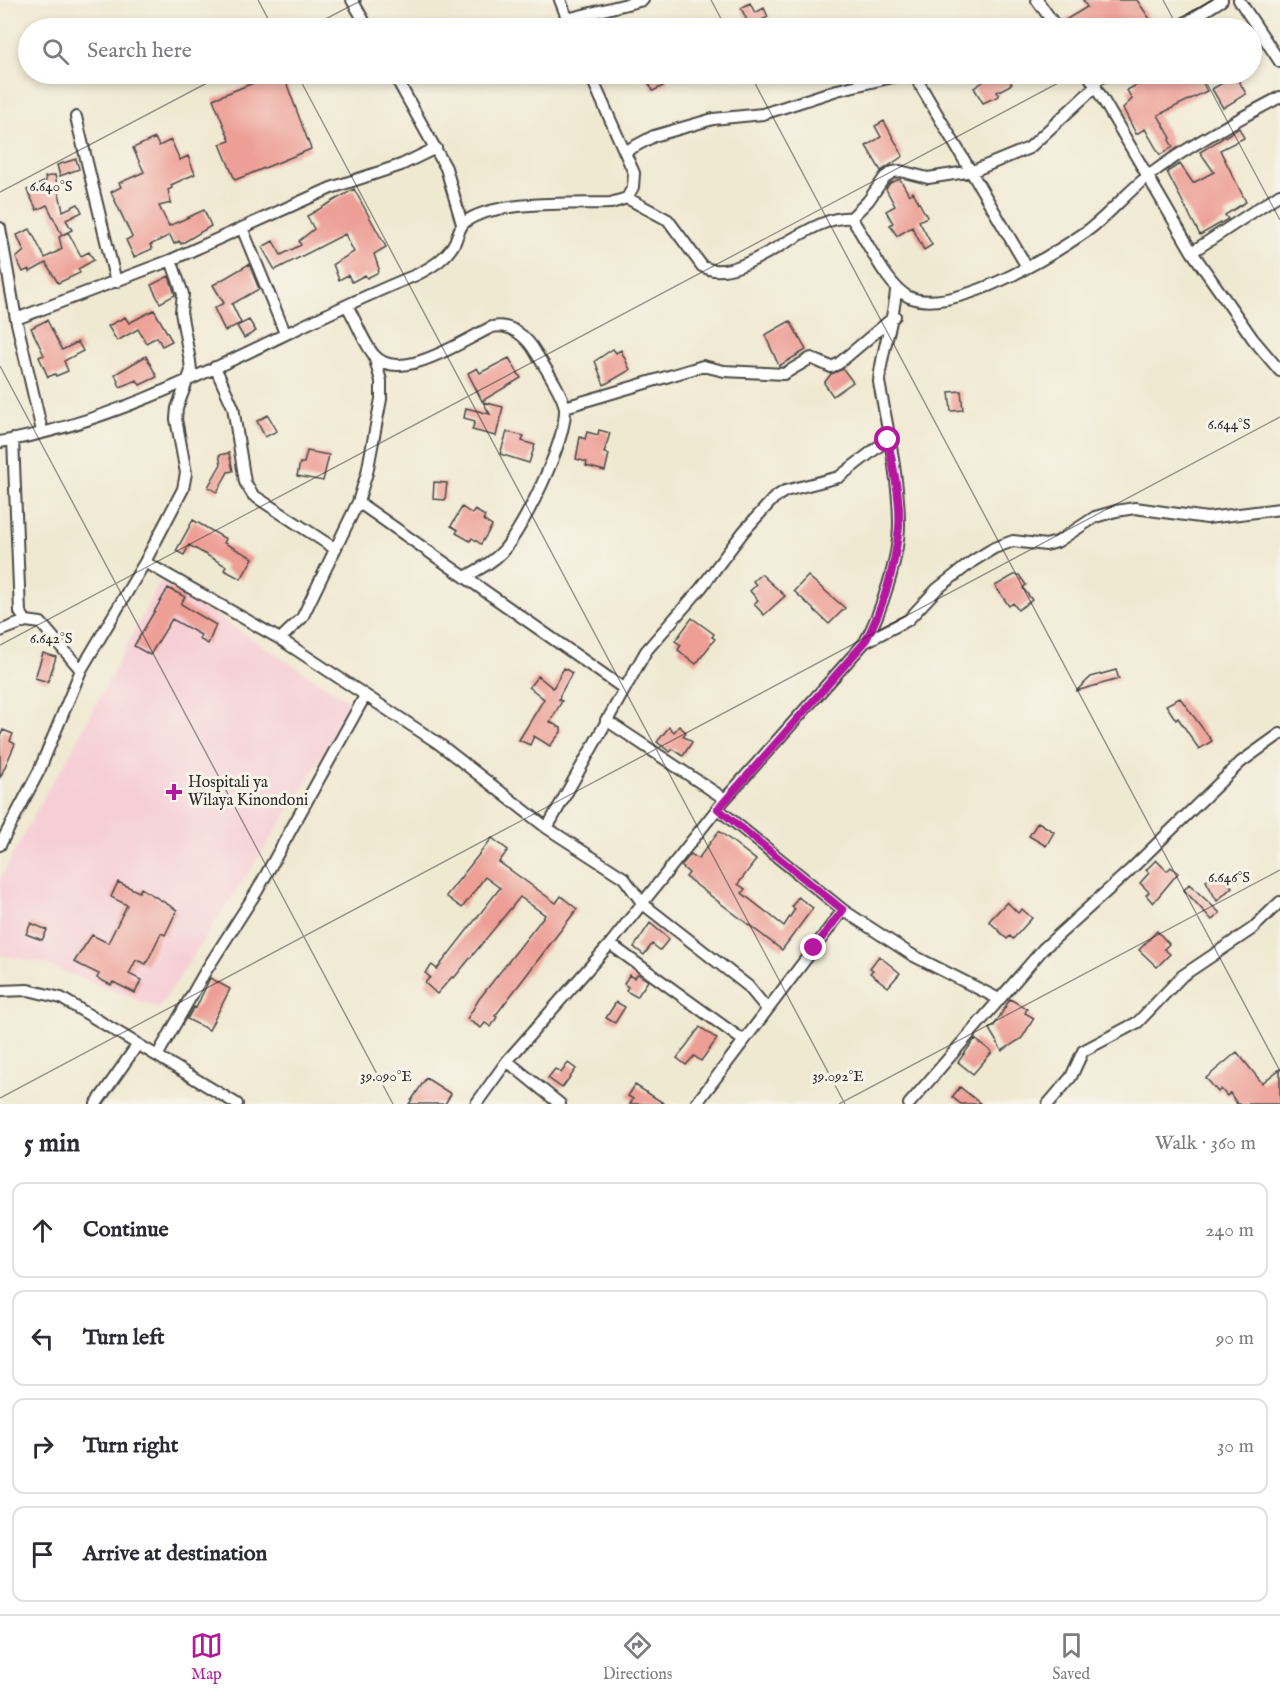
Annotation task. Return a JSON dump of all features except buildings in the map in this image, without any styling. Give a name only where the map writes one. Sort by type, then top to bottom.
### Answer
[{"type":"street","points":[[352,0],[362,18]]},
{"type":"street","points":[[560,0],[567,18]]},
{"type":"street","points":[[588,18],[643,0]]},
{"type":"street","points":[[1037,0],[1050,18]]},
{"type":"street","points":[[1194,18],[1222,0]]},
{"type":"street","points":[[1239,0],[1251,18]]},
{"type":"street","points":[[1262,35],[1280,62]]},
{"type":"street","points":[[400,84],[446,168],[462,224]]},
{"type":"street","points":[[0,442],[13,440],[153,396],[432,267],[443,258],[454,243],[462,224],[472,216],[491,210],[611,203],[627,198],[633,187],[634,173],[626,150],[595,84]]},
{"type":"street","points":[[626,150],[654,136],[713,119],[763,114],[863,84]]},
{"type":"street","points":[[919,84],[947,134],[973,171],[1027,267]]},
{"type":"street","points":[[851,218],[868,201],[885,177],[893,172],[900,171],[928,178],[973,171],[1029,148],[1090,84]]},
{"type":"street","points":[[1095,84],[1192,252],[1253,339],[1280,371]]},
{"type":"street","points":[[627,198],[668,220],[702,266],[709,270],[723,269],[762,256],[829,220],[841,216],[851,218],[896,290],[918,300],[946,298],[984,288],[1027,267],[1088,230],[1148,176],[1233,122],[1280,97]]},
{"type":"street","points":[[76,117],[116,282]]},
{"type":"street","points":[[16,319],[171,260],[331,188],[400,165],[436,148]]},
{"type":"street","points":[[1192,252],[1280,194]]},
{"type":"street","points":[[0,228],[16,319],[42,431]]},
{"type":"street","points":[[242,228],[285,333]]},
{"type":"street","points":[[0,845],[39,771],[81,670],[145,562],[183,489],[186,473],[176,419],[177,408],[191,371],[181,312],[183,294],[171,260]]},
{"type":"street","points":[[476,1104],[507,1061],[610,944],[725,799],[865,642],[879,616],[899,526],[897,496],[879,382],[880,367],[895,316],[896,290]]},
{"type":"street","points":[[280,639],[302,618],[358,501],[367,473],[381,399],[381,381],[374,356],[347,306]]},
{"type":"street","points":[[565,407],[703,366],[724,371],[784,374],[811,358],[831,367],[838,364],[895,316]]},
{"type":"street","points":[[374,356],[395,365],[419,363],[472,336],[501,325],[512,328],[531,344],[565,407],[564,422],[553,460],[508,545],[489,564],[465,577]]},
{"type":"street","points":[[215,367],[233,407],[244,482],[261,501],[334,548]]},
{"type":"street","points":[[13,440],[19,603],[26,621]]},
{"type":"street","points":[[547,828],[645,651],[701,588],[744,531],[774,498],[785,491],[839,477],[888,440]]},
{"type":"street","points":[[358,501],[623,688]]},
{"type":"street","points":[[865,642],[908,620],[937,589],[994,548],[1013,542],[1046,545],[1057,542],[1095,517],[1135,508],[1207,518],[1280,509]]},
{"type":"street","points":[[145,562],[280,639],[438,743],[547,828],[624,878],[643,904],[748,987],[767,1009]]},
{"type":"street","points":[[0,632],[26,621],[41,623],[81,670]]},
{"type":"street","points":[[157,1056],[205,972],[257,891],[365,696]]},
{"type":"street","points":[[606,720],[725,799]]},
{"type":"street","points":[[909,1104],[1043,949],[1129,871],[1241,762],[1280,734]]},
{"type":"street","points":[[718,809],[843,910],[912,955],[999,999]]},
{"type":"street","points":[[1048,1104],[1071,1077],[1083,1050],[1138,1022],[1182,976],[1252,928],[1280,902]]},
{"type":"street","points":[[696,1104],[843,910]]},
{"type":"street","points":[[610,944],[744,1041]]},
{"type":"street","points":[[0,991],[28,990],[61,998],[237,1104]]},
{"type":"street","points":[[96,1104],[138,1044]]},
{"type":"street","points":[[507,1061],[560,1104]]},
{"type":"shaded area","name":"Hospitali ya Wilaya Kinondoni","points":[[161,580],[352,703],[296,800],[159,1008],[36,961],[0,955],[0,879],[51,783],[61,771]]},
{"type":"place","name":"Hospitali ya Wilaya Kinondoni","points":[[174,792]]},
{"type":"route","points":[[814,948],[843,910],[718,809],[865,642],[879,616],[899,526],[897,496],[888,440]]}]
